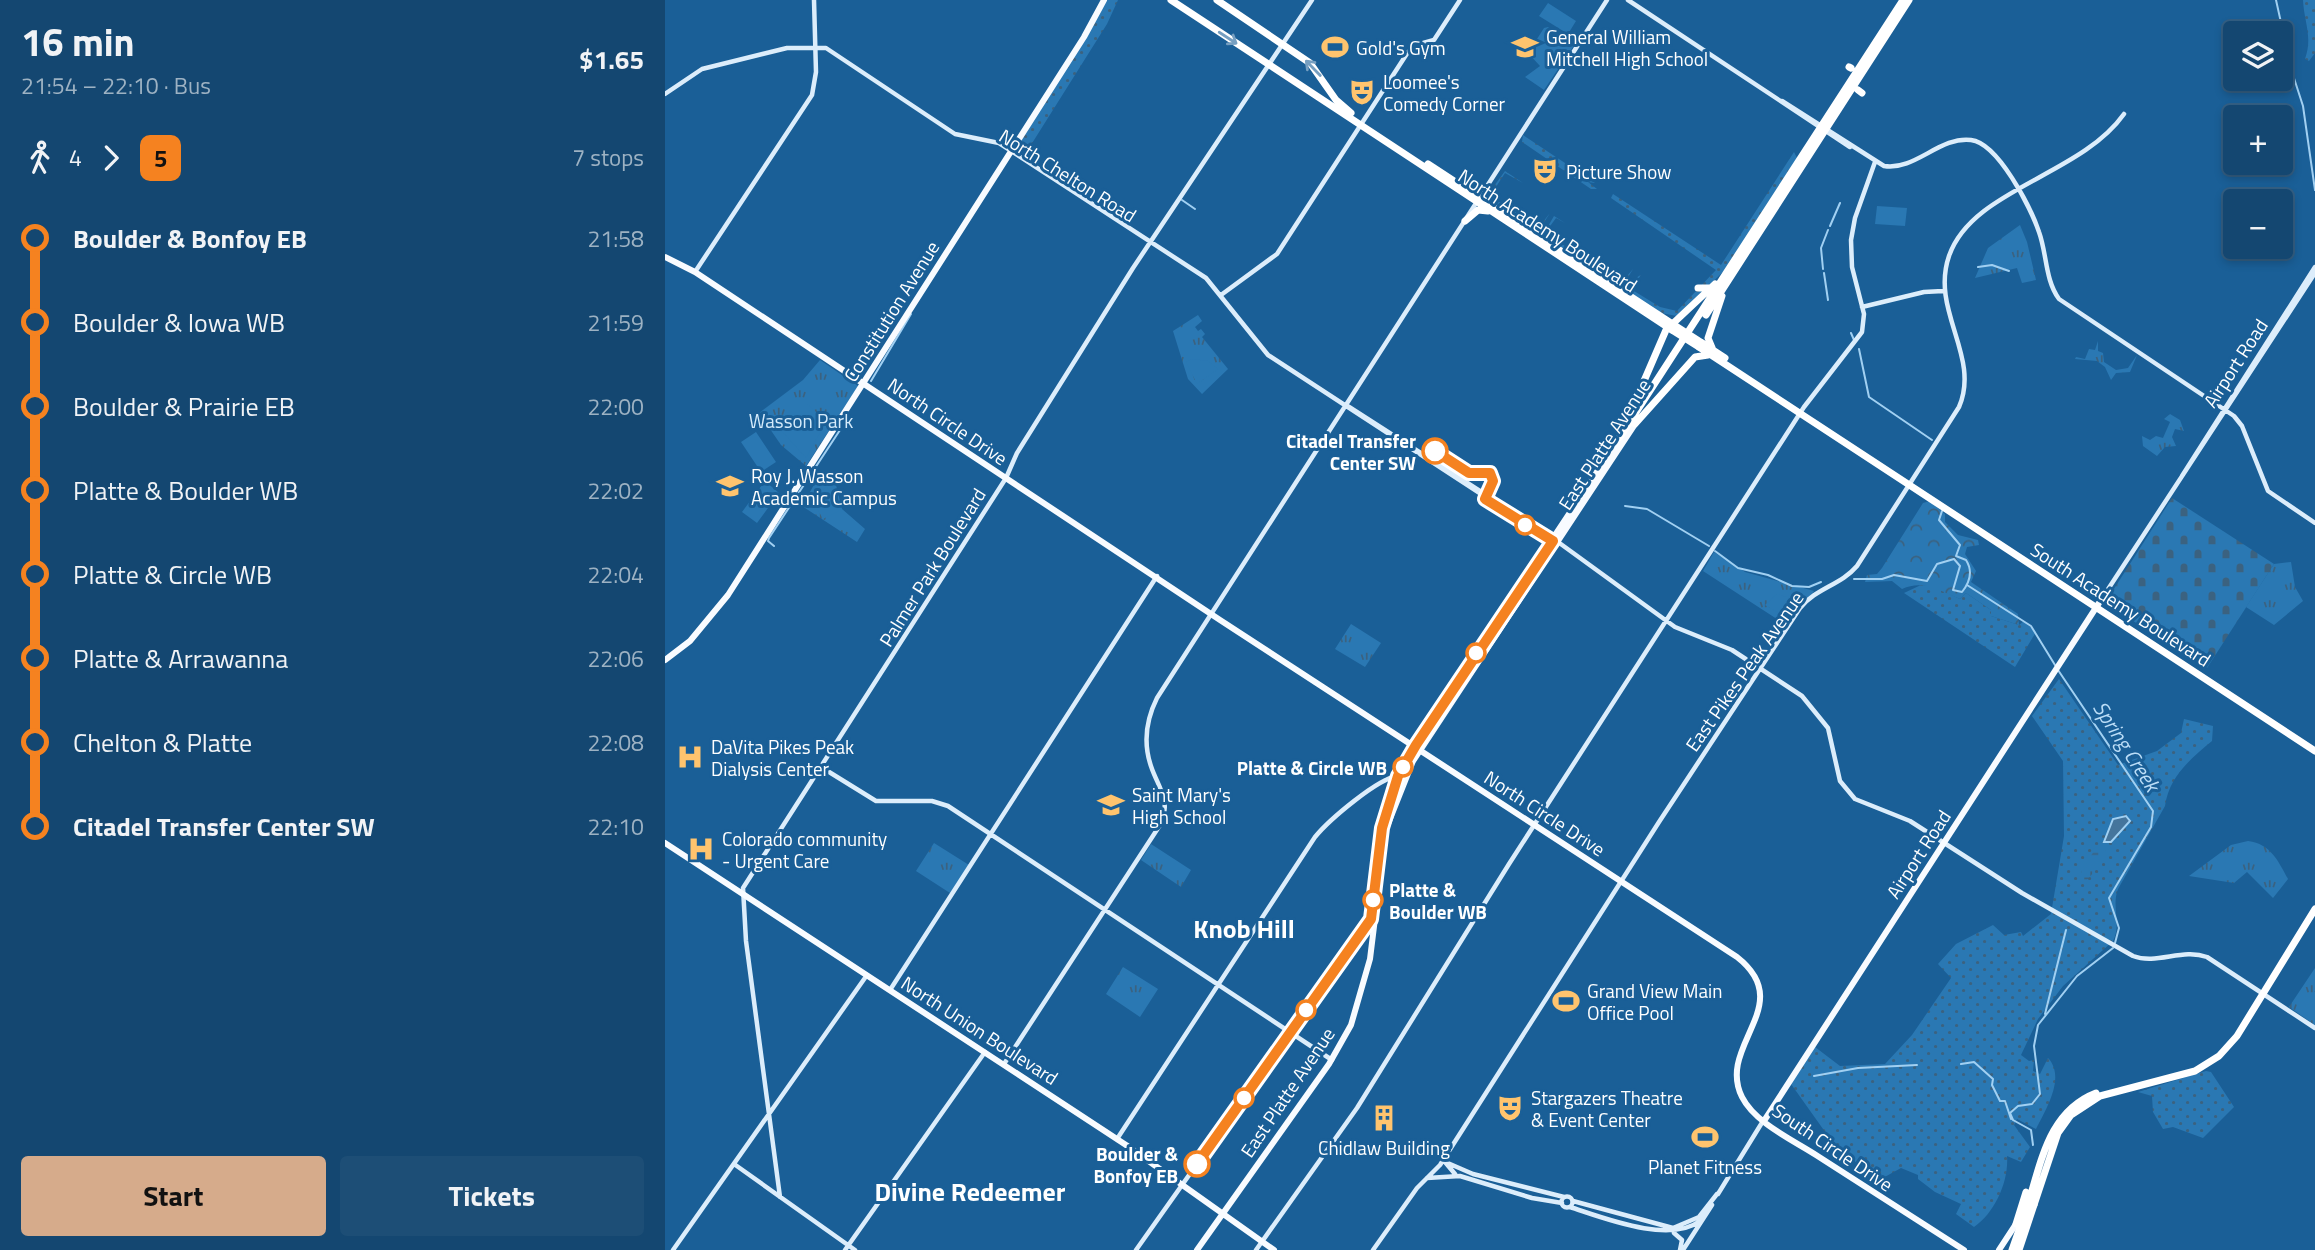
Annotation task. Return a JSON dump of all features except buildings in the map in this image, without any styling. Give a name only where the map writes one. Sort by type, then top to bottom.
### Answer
[{"type":"highway","name":"North Academy Boulevard","points":[[1171,0],[1468,190],[1492,212],[1703,345],[1911,482]]},
{"type":"highway","name":"North Academy Boulevard","points":[[1217,0],[1310,63],[1339,103],[1362,123],[1479,201],[1550,244],[1658,318]]},
{"type":"highway","name":"East Platte Avenue","points":[[1635,424],[1903,0]]},
{"type":"highway","name":"East Platte Avenue","points":[[1823,128],[1844,101],[1909,0]]},
{"type":"highway","points":[[1847,87],[1853,74],[1850,67],[1857,67],[1868,54]]},
{"type":"highway","points":[[1844,101],[1852,92],[1860,92],[1856,86],[1862,73]]},
{"type":"highway","points":[[1468,190],[1478,192],[1488,188]]},
{"type":"highway","points":[[1465,221],[1479,209],[1492,212]]},
{"type":"highway","points":[[1620,437],[1662,339],[1679,317],[1733,268]]},
{"type":"highway","points":[[1635,424],[1703,345],[1733,268]]},
{"type":"highway","name":"East Platte Avenue","points":[[1620,437],[1733,268]]},
{"type":"highway","points":[[1698,288],[1706,290],[1714,286]]},
{"type":"highway","points":[[1662,339],[1658,318],[1679,317]]},
{"type":"highway","points":[[1703,345],[1712,353]]},
{"type":"highway","points":[[1695,357],[1712,353]]},
{"type":"highway","name":"South Academy Boulevard","points":[[1911,482],[2315,748]]},
{"type":"highway","name":"South Academy Boulevard","points":[[2098,605],[2302,743],[2315,748]]},
{"type":"highway","points":[[2019,1250],[2056,1139],[2067,1118],[2100,1096],[2202,1067],[2211,1069],[2211,1063],[2224,1052],[2312,918],[2315,909]]},
{"type":"highway","points":[[2017,1228],[2060,1118],[2080,1100],[2105,1090],[2193,1068],[2217,1055],[2238,1031]]},
{"type":"highway","points":[[2017,1228],[2033,1217],[2067,1118]]},
{"type":"highway","points":[[2012,1250],[2048,1144]]},
{"type":"main road","points":[[695,272],[808,102],[816,78],[814,0]]},
{"type":"main road","name":"Constitution Avenue","points":[[665,660],[690,642],[719,607],[864,384],[1104,0]]},
{"type":"main road","name":"Palmer Park Boulevard","points":[[742,893],[1006,478],[1017,453],[1150,243],[1312,0]]},
{"type":"main road","points":[[1221,295],[1276,257],[1410,50],[1434,40],[1460,0]]},
{"type":"main road","points":[[1004,1065],[1159,828],[1165,812],[1164,795],[1148,755],[1149,719],[1157,698],[1607,0]]},
{"type":"main road","points":[[1628,0],[1875,162],[1899,166],[1953,142],[1974,140],[1997,155],[2039,230],[2052,286],[2062,302],[2226,410],[2240,424],[2268,491],[2315,523]]},
{"type":"main road","name":"North Chelton Road","points":[[665,94],[702,69],[775,50],[826,48],[957,135],[995,141],[1206,278],[1261,349],[1555,542],[1666,621],[1723,646],[1799,693],[1819,713],[1832,740],[1839,778],[1848,793],[1861,803],[1907,819],[2022,893],[2118,948],[2142,959],[2203,955],[2315,1028]]},
{"type":"main road","name":"East Pikes Peak Avenue","points":[[1373,1250],[1426,1179],[1444,1162],[1621,881],[1805,602],[1842,580],[1857,566],[1959,407],[1965,387],[1965,369],[1943,291],[1948,258],[1961,232],[1978,214],[2089,150],[2124,114]]},
{"type":"main road","points":[[1256,1250],[1360,1104],[1534,825],[1802,411],[1827,374],[1859,338],[1864,321],[1852,267],[1851,240],[1855,218],[1875,162]]},
{"type":"main road","name":"North Circle Drive","points":[[665,257],[695,272],[1106,545],[1621,881]]},
{"type":"main road","name":"Airport Road","points":[[2226,410],[2315,267]]},
{"type":"main road","name":"Airport Road","points":[[1681,1250],[1688,1244],[1764,1121],[2315,273]]},
{"type":"main road","points":[[1862,307],[1924,292],[1943,291]]},
{"type":"main road","name":"East Platte Avenue","points":[[1196,1250],[1331,1059],[1350,1025],[1368,971],[1378,843],[1398,778],[1635,424]]},
{"type":"main road","name":"East Platte Avenue","points":[[1555,542],[1620,437]]},
{"type":"main road","points":[[890,990],[1156,577]]},
{"type":"main road","name":"East Platte Avenue","points":[[1331,1059],[1351,1014],[1363,977],[1367,928],[1373,916],[1387,823],[1417,748]]},
{"type":"main road","points":[[821,767],[870,798],[886,803],[942,803],[1331,1059]]},
{"type":"main road","points":[[1117,1139],[1320,831],[1347,806],[1386,781],[1398,778]]},
{"type":"main road","name":"North Union Boulevard","points":[[665,843],[1117,1139],[1274,1250]]},
{"type":"main road","name":"South Circle Drive","points":[[1621,881],[1737,957],[1752,973],[1759,990],[1759,1013],[1740,1051],[1736,1074],[1744,1101],[1764,1121],[1963,1250]]},
{"type":"main road","points":[[742,893],[780,1197]]},
{"type":"main road","points":[[1136,1250],[1367,928]]},
{"type":"main road","points":[[1366,961],[1368,971]]},
{"type":"main road","points":[[673,1250],[867,975]]},
{"type":"main road","points":[[1363,977],[1363,989]]},
{"type":"main road","points":[[846,1247],[985,1052]]},
{"type":"main road","points":[[767,1102],[776,1104]]},
{"type":"main road","points":[[1444,1162],[1454,1174],[1532,1198],[1564,1199],[1570,1205],[1661,1227],[1684,1228],[1699,1217],[1717,1194]]},
{"type":"main road","points":[[1444,1162],[1473,1174],[1564,1199],[1570,1205],[1673,1233],[1682,1240],[1681,1250]]},
{"type":"main road","points":[[734,1164],[846,1247],[855,1250]]},
{"type":"main road","points":[[1426,1179],[1460,1176]]},
{"type":"main road","points":[[1673,1233],[1705,1216]]},
{"type":"main road","points":[[1684,1228],[1688,1244]]},
{"type":"main road","points":[[1999,1250],[2017,1228]]},
{"type":"main road","points":[[1681,1250],[1686,1237]]},
{"type":"main road","name":"South Circle Drive","points":[[1947,1241],[1957,1250]]},
{"type":"green space","points":[[1107,0],[1118,0],[1107,24],[1024,156],[1016,149]]},
{"type":"green space","points":[[2303,0],[2315,0],[2315,53],[2309,61],[2305,59],[2308,36]]},
{"type":"green space","points":[[1548,3],[1576,21],[1568,34],[1539,16]]},
{"type":"green space","points":[[1548,27],[1575,44],[1544,90],[1525,77],[1540,66],[1528,53],[1544,28]]},
{"type":"green space","points":[[1523,135],[1595,183],[1588,182],[1597,189],[1591,189],[1522,142]]},
{"type":"green space","points":[[1794,152],[1797,158],[1725,270],[1677,316],[1661,313],[1630,293],[1633,282],[1641,275],[1632,287],[1634,291],[1660,307],[1677,311],[1716,270],[1611,198],[1613,194],[1721,265]]},
{"type":"green space","points":[[1505,171],[1523,183],[1505,173],[1490,196],[1539,227],[1550,213],[1539,230],[1536,231],[1486,197]]},
{"type":"green space","points":[[1877,206],[1907,208],[1905,226],[1875,224]]},
{"type":"green space","points":[[1554,216],[1565,223],[1556,218],[1545,233],[1597,267],[1601,264],[1623,281],[1633,269],[1622,287],[1543,235]]},
{"type":"green space","points":[[2020,225],[2036,280],[2022,283],[2017,268],[1975,278],[1988,248]]},
{"type":"green space","points":[[1198,315],[1202,321],[1195,327],[1205,334],[1202,337],[1228,369],[1202,394],[1188,379],[1173,331]]},
{"type":"green space","points":[[2098,341],[2098,351],[2103,353],[2104,362],[2116,370],[2128,368],[2137,355],[2130,372],[2116,373],[2111,380],[2105,367],[2097,361],[2075,359],[2085,359],[2089,349],[2095,350]]},
{"type":"green space","points":[[1192,359],[1208,361],[1218,369],[1197,384],[1186,362]]},
{"type":"green space","name":"Wasson Park","points":[[820,360],[858,386],[806,466],[781,445],[759,413],[803,380]]},
{"type":"green space","points":[[807,404],[817,413],[823,427],[806,458],[781,430]]},
{"type":"green space","points":[[2170,414],[2180,420],[2184,431],[2175,429],[2172,437],[2176,446],[2165,447],[2157,456],[2143,446],[2142,436],[2150,440],[2156,436],[2163,438],[2170,422],[2164,419]]},
{"type":"green space","points":[[756,432],[776,462],[761,472],[741,442]]},
{"type":"green space","points":[[765,481],[779,493],[757,523],[742,512]]},
{"type":"green space","points":[[815,483],[836,485],[842,509],[865,529],[857,542],[802,506]]},
{"type":"green space","points":[[827,487],[839,511],[823,519],[810,496]]},
{"type":"green space","points":[[2172,498],[2274,564],[2207,668],[2105,603]]},
{"type":"green space","points":[[1930,501],[1945,514],[1945,522],[1958,535],[1978,540],[1979,545],[1967,547],[1965,554],[1976,571],[1971,582],[2018,614],[2019,625],[1991,616],[1991,610],[1966,593],[1960,599],[1924,586],[1902,589],[1892,581],[1865,582],[1867,575],[1877,574],[1882,568],[1923,503]]},
{"type":"green space","points":[[1714,552],[1745,572],[1814,591],[1786,625],[1703,571]]},
{"type":"green space","points":[[2291,562],[2295,587],[2303,601],[2274,625],[2246,607],[2274,564]]},
{"type":"green space","points":[[1921,585],[1932,586],[1960,599],[1966,593],[1991,610],[1991,616],[2019,625],[2024,621],[2036,632],[2015,667],[1904,593]]},
{"type":"green space","points":[[1777,594],[1800,601],[1786,617],[1765,605]]},
{"type":"green space","points":[[1351,624],[1381,643],[1365,667],[1335,649]]},
{"type":"green space","points":[[2059,679],[2118,765],[2157,751],[2181,733],[2184,719],[2213,726],[2212,741],[2176,777],[2165,806],[2118,889],[2117,928],[2113,941],[2063,986],[2038,1019],[2021,1055],[2029,1061],[2034,1060],[2033,1071],[2040,1074],[2048,1058],[2055,1074],[2053,1093],[2036,1129],[2017,1119],[2014,1125],[2030,1147],[2021,1162],[2007,1156],[2006,1176],[1999,1196],[1988,1214],[1974,1227],[1956,1214],[1961,1204],[1935,1192],[1918,1179],[1918,1175],[1901,1168],[1881,1179],[1838,1150],[1791,1084],[1815,1047],[1840,1066],[1885,1064],[1912,1035],[1951,978],[1938,964],[1956,944],[1993,925],[2004,935],[2021,932],[2023,936],[2051,914],[2064,836],[2063,761],[2032,716]]},
{"type":"green space","points":[[2248,841],[2268,850],[2288,879],[2273,898],[2247,872],[2234,883],[2189,876],[2231,845]]},
{"type":"green space","points":[[2101,842],[2108,844],[2103,856],[2082,884],[2081,869]]},
{"type":"green space","points":[[934,843],[969,865],[950,893],[916,871]]},
{"type":"green space","points":[[1151,844],[1191,870],[1181,887],[1141,860]]},
{"type":"green space","points":[[1123,967],[1158,989],[1140,1017],[1106,994]]},
{"type":"green space","points":[[2315,968],[2315,1025],[2289,1007]]},
{"type":"green space","points":[[2206,1071],[2211,1072],[2234,1107],[2203,1138],[2173,1127],[2163,1129],[2153,1112],[2152,1096],[2138,1092]]},
{"type":"shaded area","points":[[2126,816],[2130,821],[2111,842],[2104,842],[2113,819]]},
{"type":"waterway","points":[[2276,0],[2292,72],[2303,106],[2315,190]]},
{"type":"waterway","points":[[1182,200],[1195,209]]},
{"type":"waterway","points":[[1830,226],[1840,203]]},
{"type":"waterway","points":[[1823,269],[1821,248],[1828,230]]},
{"type":"waterway","points":[[1978,267],[1992,265],[2009,271]]},
{"type":"waterway","points":[[1824,273],[1828,300]]},
{"type":"waterway","points":[[871,381],[911,314]]},
{"type":"waterway","points":[[1851,333],[1854,340]]},
{"type":"waterway","points":[[1859,349],[1869,397],[1932,440]]},
{"type":"waterway","points":[[774,546],[768,541],[769,538],[840,430]]},
{"type":"waterway","points":[[1625,506],[1647,509],[1709,546]]},
{"type":"waterway","points":[[1854,579],[1882,579],[1894,575],[1927,581],[1937,564],[1954,559],[1960,566],[1953,590],[1962,592],[1970,572],[1966,560],[1956,556],[1960,545],[1939,520],[1942,511]]},
{"type":"waterway","points":[[1715,551],[1738,568],[1768,575],[1792,586],[1809,587],[1821,582]]},
{"type":"waterway","name":"Spring Creek","points":[[1967,585],[2031,626],[2055,665]]},
{"type":"waterway","name":"Spring Creek","points":[[2058,670],[2153,811],[2151,827],[2109,898],[2119,928],[2115,943]]},
{"type":"waterway","points":[[2045,1014],[2066,930]]},
{"type":"waterway","name":"Spring Creek","points":[[2033,1145],[2031,1130],[2013,1120],[2010,1113],[2018,1106],[2032,1104],[2040,1094],[2034,1046],[2038,1025],[2077,976],[2113,948]]},
{"type":"waterway","points":[[1961,1064],[1974,1062],[1993,1079],[1992,1085],[2000,1101],[2005,1101],[2011,1119]]},
{"type":"waterway","points":[[1814,1076],[1858,1068],[1917,1065]]},
{"type":"bus line","name":"5","points":[[1197,1164],[1371,919],[1378,843],[1398,776],[1501,616],[1553,541],[1485,499],[1493,481],[1490,473],[1469,473],[1435,451]]},
{"type":"place","name":"Gold's Gym","points":[[1335,47]]},
{"type":"place","name":"General William Mitchell High School","points":[[1525,47]]},
{"type":"place","name":"Loomee's Comedy Corner","points":[[1362,92]]},
{"type":"place","name":"Picture Show","points":[[1545,171]]},
{"type":"place","name":"Citadel Transfer Center SW","points":[[1435,451]]},
{"type":"place","name":"Roy J. Wasson Academic Campus","points":[[730,486]]},
{"type":"place","name":"DaVita Pikes Peak Dialysis Center","points":[[690,757]]},
{"type":"place","name":"Platte & Circle WB","points":[[1403,767]]},
{"type":"place","name":"Saint Mary's High School","points":[[1111,805]]},
{"type":"place","name":"Colorado community - Urgent Care","points":[[701,849]]},
{"type":"place","name":"Platte & Boulder WB","points":[[1373,900]]},
{"type":"place","name":"Grand View Main Office Pool","points":[[1566,1001]]},
{"type":"place","name":"Stargazers Theatre & Event Center","points":[[1510,1108]]},
{"type":"place","name":"Chidlaw Building","points":[[1384,1118]]},
{"type":"place","name":"Planet Fitness","points":[[1705,1137]]},
{"type":"place","name":"Boulder & Bonfoy EB","points":[[1197,1164]]},
{"type":"district","name":"Knob Hill","points":[[1244,928]]},
{"type":"district","name":"Divine Redeemer","points":[[970,1191]]}]
